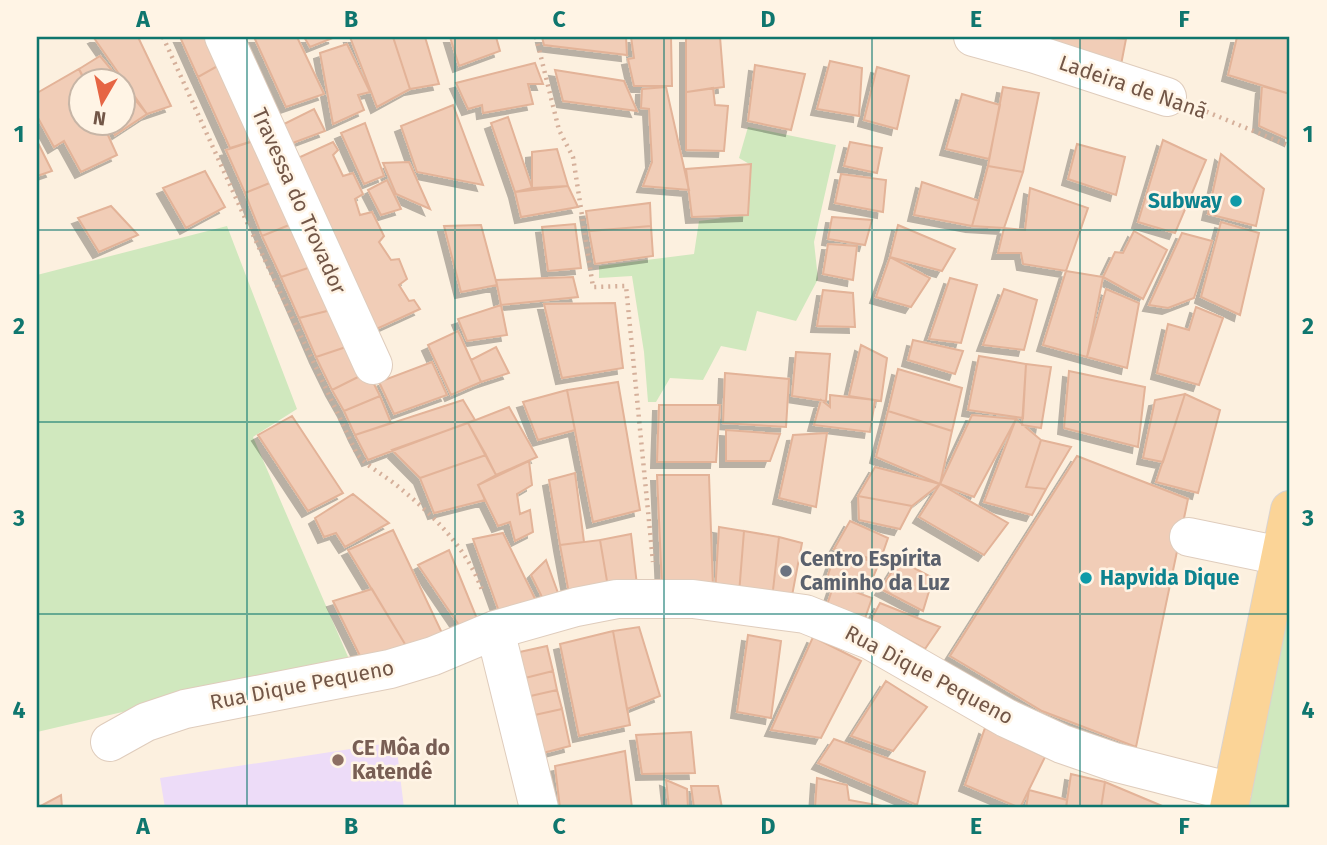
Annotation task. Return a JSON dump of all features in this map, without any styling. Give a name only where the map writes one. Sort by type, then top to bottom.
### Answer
[{"type":"main road","points":[[1230,800],[1290,510]]},
{"type":"street","name":"Travessa do Trovador","points":[[224,37],[373,365]]},
{"type":"street","name":"Ladeira de Nanã","points":[[973,37],[1167,97]]},
{"type":"street","points":[[1189,537],[1281,556]]},
{"type":"street","name":"Rua Dique Pequeno","points":[[110,742],[146,722],[185,709],[390,669],[433,656],[495,631],[576,607],[617,599],[693,599],[805,614],[870,640],[1006,718],[1062,744],[1230,800]]},
{"type":"street","points":[[495,631],[539,808]]},
{"type":"path","points":[[163,37],[357,454],[367,466],[421,505],[451,537],[478,580],[495,631]]},
{"type":"path","points":[[536,37],[559,130],[573,158],[593,287],[626,286],[657,598]]},
{"type":"path","name":"Ladeira de Nanã","points":[[1167,97],[1290,146]]},
{"type":"shaded area","name":"CE Môa do Katendê","points":[[396,742],[404,808],[165,808],[160,778]]},
{"type":"green space","points":[[748,127],[836,145],[814,242],[818,279],[796,321],[757,311],[746,351],[721,346],[703,380],[670,378],[656,402],[648,402],[644,352],[632,276],[599,278],[599,266],[694,254],[699,221],[748,215],[751,165],[739,158]]},
{"type":"green space","points":[[227,226],[297,409],[253,437],[349,659],[37,732],[37,275]]},
{"type":"green space","points":[[1290,607],[1290,808],[1247,808]]},
{"type":"building","points":[[138,37],[171,106],[147,114],[136,98],[136,66],[114,66],[94,38]]},
{"type":"building","points":[[180,37],[220,37],[230,59],[198,77]]},
{"type":"building","points":[[254,37],[297,37],[324,94],[286,107]]},
{"type":"building","points":[[304,37],[335,37],[310,47]]},
{"type":"building","points":[[350,37],[393,37],[410,89],[377,107]]},
{"type":"building","points":[[393,37],[425,37],[439,84],[410,89]]},
{"type":"building","points":[[450,37],[496,37],[500,51],[459,66]]},
{"type":"building","points":[[542,37],[626,37],[627,55],[544,45]]},
{"type":"building","points":[[631,37],[671,37],[672,86],[634,86],[628,59],[634,58]]},
{"type":"building","points":[[686,37],[720,37],[724,87],[686,92]]},
{"type":"building","points":[[1051,37],[1126,39],[1120,70],[1049,56]]},
{"type":"building","points":[[1237,37],[1290,37],[1290,94],[1228,75]]},
{"type":"building","points":[[347,44],[370,92],[358,95],[364,110],[333,124],[320,53]]},
{"type":"building","points":[[100,56],[108,66],[84,66]]},
{"type":"building","points":[[230,59],[266,137],[230,148],[198,77]]},
{"type":"building","points":[[830,61],[862,68],[859,116],[817,109]]},
{"type":"building","points":[[535,63],[543,84],[528,84],[533,104],[483,113],[482,105],[468,109],[456,83]]},
{"type":"building","points":[[755,65],[805,74],[791,130],[748,121]]},
{"type":"building","points":[[877,67],[909,76],[897,129],[864,120]]},
{"type":"building","points":[[555,70],[624,81],[637,111],[563,101]]},
{"type":"building","points":[[66,76],[66,136],[108,136],[117,155],[81,172],[64,141],[54,147],[37,116],[37,93]]},
{"type":"building","points":[[1262,86],[1290,94],[1290,140],[1259,126]]},
{"type":"building","points":[[666,87],[689,190],[643,186],[652,162],[649,109],[641,108],[642,89]]},
{"type":"building","points":[[1003,87],[1039,93],[1023,172],[988,166]]},
{"type":"building","points":[[713,88],[715,105],[728,106],[724,151],[686,150],[686,92]]},
{"type":"building","points":[[962,94],[1000,105],[989,159],[946,149]]},
{"type":"building","points":[[136,101],[147,114],[136,121]]},
{"type":"building","points":[[453,105],[483,185],[417,172],[401,126]]},
{"type":"building","points":[[314,109],[325,131],[282,147],[274,129]]},
{"type":"building","points":[[508,117],[532,188],[515,192],[491,123]]},
{"type":"building","points":[[365,123],[384,176],[364,184],[341,133]]},
{"type":"building","points":[[266,137],[282,178],[245,193],[226,150]]},
{"type":"building","points":[[1163,140],[1206,160],[1175,233],[1138,222]]},
{"type":"building","points":[[37,141],[52,171],[37,176]]},
{"type":"building","points":[[333,142],[338,150],[333,155],[343,176],[353,173],[363,194],[355,199],[360,215],[372,212],[384,236],[379,242],[391,260],[399,259],[407,279],[399,285],[409,301],[414,300],[420,309],[370,332],[287,163]]},
{"type":"building","points":[[850,142],[882,148],[877,173],[844,166]]},
{"type":"building","points":[[1077,144],[1125,157],[1116,195],[1068,179]]},
{"type":"building","points":[[557,149],[568,186],[532,188],[532,152]]},
{"type":"building","name":"Subway","points":[[1221,154],[1264,189],[1256,226],[1208,214]]},
{"type":"building","points":[[409,162],[430,209],[396,194],[383,163]]},
{"type":"building","points":[[751,164],[748,215],[692,217],[686,169]]},
{"type":"building","points":[[988,166],[1023,172],[1004,228],[972,226]]},
{"type":"building","points":[[205,171],[225,207],[186,228],[163,188]]},
{"type":"building","points":[[841,174],[886,180],[883,212],[835,203]]},
{"type":"building","points":[[282,178],[299,221],[262,236],[245,193]]},
{"type":"building","points":[[387,180],[401,209],[381,215],[368,190]]},
{"type":"building","points":[[922,182],[979,201],[972,226],[914,215]]},
{"type":"building","points":[[568,186],[578,207],[521,217],[515,192]]},
{"type":"building","points":[[1030,188],[1088,208],[1066,271],[1023,264],[1021,253],[998,253],[1004,228],[1025,230]]},
{"type":"building","points":[[650,203],[651,226],[589,231],[586,211]]},
{"type":"building","points":[[111,206],[138,235],[99,252],[78,218]]},
{"type":"building","points":[[832,217],[872,220],[865,245],[828,239]]},
{"type":"building","points":[[299,221],[320,264],[281,277],[262,236]]},
{"type":"building","points":[[1221,222],[1259,233],[1240,315],[1201,297]]},
{"type":"building","points":[[575,224],[581,268],[548,271],[542,227]]},
{"type":"building","points":[[481,225],[497,285],[461,292],[444,226]]},
{"type":"building","points":[[898,225],[955,249],[942,271],[890,257]]},
{"type":"building","points":[[651,226],[653,256],[595,264],[589,231]]},
{"type":"building","points":[[1134,231],[1167,250],[1143,299],[1103,277],[1115,252],[1123,253]]},
{"type":"building","points":[[1182,233],[1212,241],[1194,298],[1168,308],[1149,305]]},
{"type":"building","points":[[828,244],[857,246],[853,280],[823,274]]},
{"type":"building","points":[[890,257],[930,278],[911,307],[876,297]]},
{"type":"building","points":[[320,264],[339,308],[299,318],[281,277]]},
{"type":"building","points":[[1066,271],[1103,277],[1087,357],[1043,345]]},
{"type":"building","points":[[573,277],[578,297],[501,305],[496,280]]},
{"type":"building","points":[[950,278],[977,285],[961,343],[929,339]]},
{"type":"building","points":[[1004,289],[1037,300],[1024,350],[983,345]]},
{"type":"building","points":[[1106,289],[1139,303],[1127,368],[1087,357]]},
{"type":"building","points":[[823,290],[853,293],[855,327],[817,326]]},
{"type":"building","points":[[615,303],[623,368],[562,378],[544,304]]},
{"type":"building","points":[[501,305],[507,335],[467,341],[458,319]]},
{"type":"building","points":[[1196,307],[1223,318],[1199,385],[1157,373],[1168,324],[1189,330]]},
{"type":"building","points":[[339,308],[355,344],[316,357],[299,318]]},
{"type":"building","points":[[458,331],[481,382],[451,395],[428,345]]},
{"type":"building","points":[[913,340],[963,351],[955,374],[908,360]]},
{"type":"building","points":[[355,344],[368,372],[332,390],[316,357]]},
{"type":"building","points":[[861,345],[887,358],[881,401],[849,396]]},
{"type":"building","points":[[496,347],[509,373],[481,382],[471,360]]},
{"type":"building","points":[[796,352],[830,354],[826,401],[792,396]]},
{"type":"building","points":[[979,356],[1026,364],[1023,418],[968,410]]},
{"type":"building","points":[[432,362],[447,395],[394,414],[379,382]]},
{"type":"building","points":[[1026,364],[1051,367],[1041,428],[1022,425]]},
{"type":"building","points":[[898,369],[962,388],[952,431],[888,411]]},
{"type":"building","points":[[1069,371],[1145,387],[1138,447],[1064,428]]},
{"type":"building","points":[[368,372],[380,396],[344,411],[332,390]]},
{"type":"building","points":[[725,373],[789,379],[786,427],[723,423]]},
{"type":"building","points":[[618,382],[640,510],[593,522],[567,390]]},
{"type":"building","points":[[567,390],[575,430],[538,440],[523,402]]},
{"type":"building","points":[[1185,394],[1220,410],[1198,493],[1156,482]]},
{"type":"building","points":[[1185,394],[1163,462],[1143,458],[1155,400]]},
{"type":"building","points":[[830,395],[875,400],[870,432],[814,425],[821,400],[830,407]]},
{"type":"building","points":[[380,396],[391,423],[355,435],[344,411]]},
{"type":"building","points":[[463,400],[475,420],[368,460],[355,435]]},
{"type":"building","points":[[659,405],[720,405],[716,462],[657,462]]},
{"type":"building","points":[[509,407],[537,457],[496,475],[468,423]]},
{"type":"building","points":[[888,411],[952,431],[940,484],[876,457]]},
{"type":"building","points":[[972,415],[1016,419],[974,497],[940,484]]},
{"type":"building","points":[[292,416],[343,493],[308,511],[258,435]]},
{"type":"building","points":[[1016,419],[1041,440],[1026,487],[1046,489],[1032,515],[984,502]]},
{"type":"building","points":[[468,423],[486,455],[420,478],[392,450]]},
{"type":"building","points":[[726,430],[780,434],[770,461],[726,461]]},
{"type":"building","points":[[827,433],[816,507],[779,498],[793,435]]},
{"type":"building","points":[[1041,440],[1071,447],[1046,489],[1026,487]]},
{"type":"building","points":[[486,455],[496,475],[478,485],[485,500],[434,513],[420,478]]},
{"type":"building","name":"Hapvida Dique","points":[[1077,456],[1188,499],[1136,747],[1042,711],[950,656]]},
{"type":"building","points":[[529,461],[532,485],[517,494],[520,514],[530,510],[533,532],[515,541],[510,522],[498,526],[478,485]]},
{"type":"building","points":[[875,467],[940,484],[912,506],[858,496]]},
{"type":"building","points":[[575,473],[584,542],[560,545],[549,480]]},
{"type":"building","points":[[657,475],[709,475],[713,588],[662,587]]},
{"type":"building","points":[[940,484],[1008,523],[984,555],[919,517]]},
{"type":"building","points":[[353,494],[389,523],[345,547],[336,533],[324,537],[315,518]]},
{"type":"building","points":[[858,496],[912,506],[900,529],[859,520]]},
{"type":"building","points":[[850,521],[888,538],[880,561],[834,549]]},
{"type":"building","points":[[719,527],[744,531],[739,594],[715,594]]},
{"type":"building","points":[[393,530],[442,633],[408,649],[348,550]]},
{"type":"building","points":[[744,531],[779,537],[772,599],[739,594]]},
{"type":"building","points":[[503,533],[538,605],[501,617],[473,539]]},
{"type":"building","points":[[631,534],[637,585],[608,587],[600,540]]},
{"type":"building","name":"Centro Espírita Caminho da Luz","points":[[779,537],[802,543],[791,601],[772,599]]},
{"type":"building","points":[[600,540],[608,587],[570,599],[560,545]]},
{"type":"building","points":[[449,550],[480,626],[463,631],[418,565]]},
{"type":"building","points":[[834,557],[880,561],[867,591],[826,581]]},
{"type":"building","points":[[546,560],[558,593],[544,601],[531,575]]},
{"type":"building","points":[[899,560],[933,578],[923,611],[881,589]]},
{"type":"building","points":[[834,584],[872,598],[861,630],[823,617]]},
{"type":"building","points":[[372,589],[408,649],[362,660],[333,601]]},
{"type":"building","points":[[880,603],[940,627],[925,649],[871,620]]},
{"type":"building","points":[[639,627],[660,696],[627,709],[613,631]]},
{"type":"building","points":[[613,631],[630,725],[579,736],[560,644]]},
{"type":"building","points":[[748,635],[781,641],[771,718],[737,712]]},
{"type":"building","points":[[813,637],[861,661],[821,738],[771,730]]},
{"type":"building","points":[[547,646],[553,671],[521,679],[515,653]]},
{"type":"building","points":[[553,671],[557,690],[526,697],[521,679]]},
{"type":"building","points":[[886,681],[927,707],[893,751],[851,736]]},
{"type":"building","points":[[557,690],[562,709],[530,716],[526,697]]},
{"type":"building","points":[[562,709],[570,746],[539,754],[530,716]]},
{"type":"building","points":[[985,728],[1045,757],[1020,808],[965,785]]},
{"type":"building","points":[[691,732],[695,773],[642,774],[636,735]]},
{"type":"building","points":[[834,739],[925,772],[917,805],[818,763]]},
{"type":"building","points":[[625,751],[632,808],[560,808],[555,766]]},
{"type":"building","points":[[1071,774],[1105,782],[1101,808],[1066,808]]},
{"type":"building","points":[[817,778],[847,785],[849,800],[893,808],[815,808]]},
{"type":"building","points":[[666,780],[687,789],[688,808],[669,808]]},
{"type":"building","points":[[1105,782],[1167,808],[1101,808]]},
{"type":"building","points":[[691,786],[718,786],[722,808],[694,808]]},
{"type":"building","points":[[1029,790],[1067,800],[1066,808],[1026,808]]},
{"type":"building","points":[[61,795],[62,808],[37,808]]},
{"type":"place","name":"Subway","points":[[1236,201]]},
{"type":"place","name":"Centro Espírita Caminho da Luz","points":[[786,571]]},
{"type":"place","name":"Hapvida Dique","points":[[1086,578]]},
{"type":"place","name":"CE Môa do Katendê","points":[[338,760]]}]
